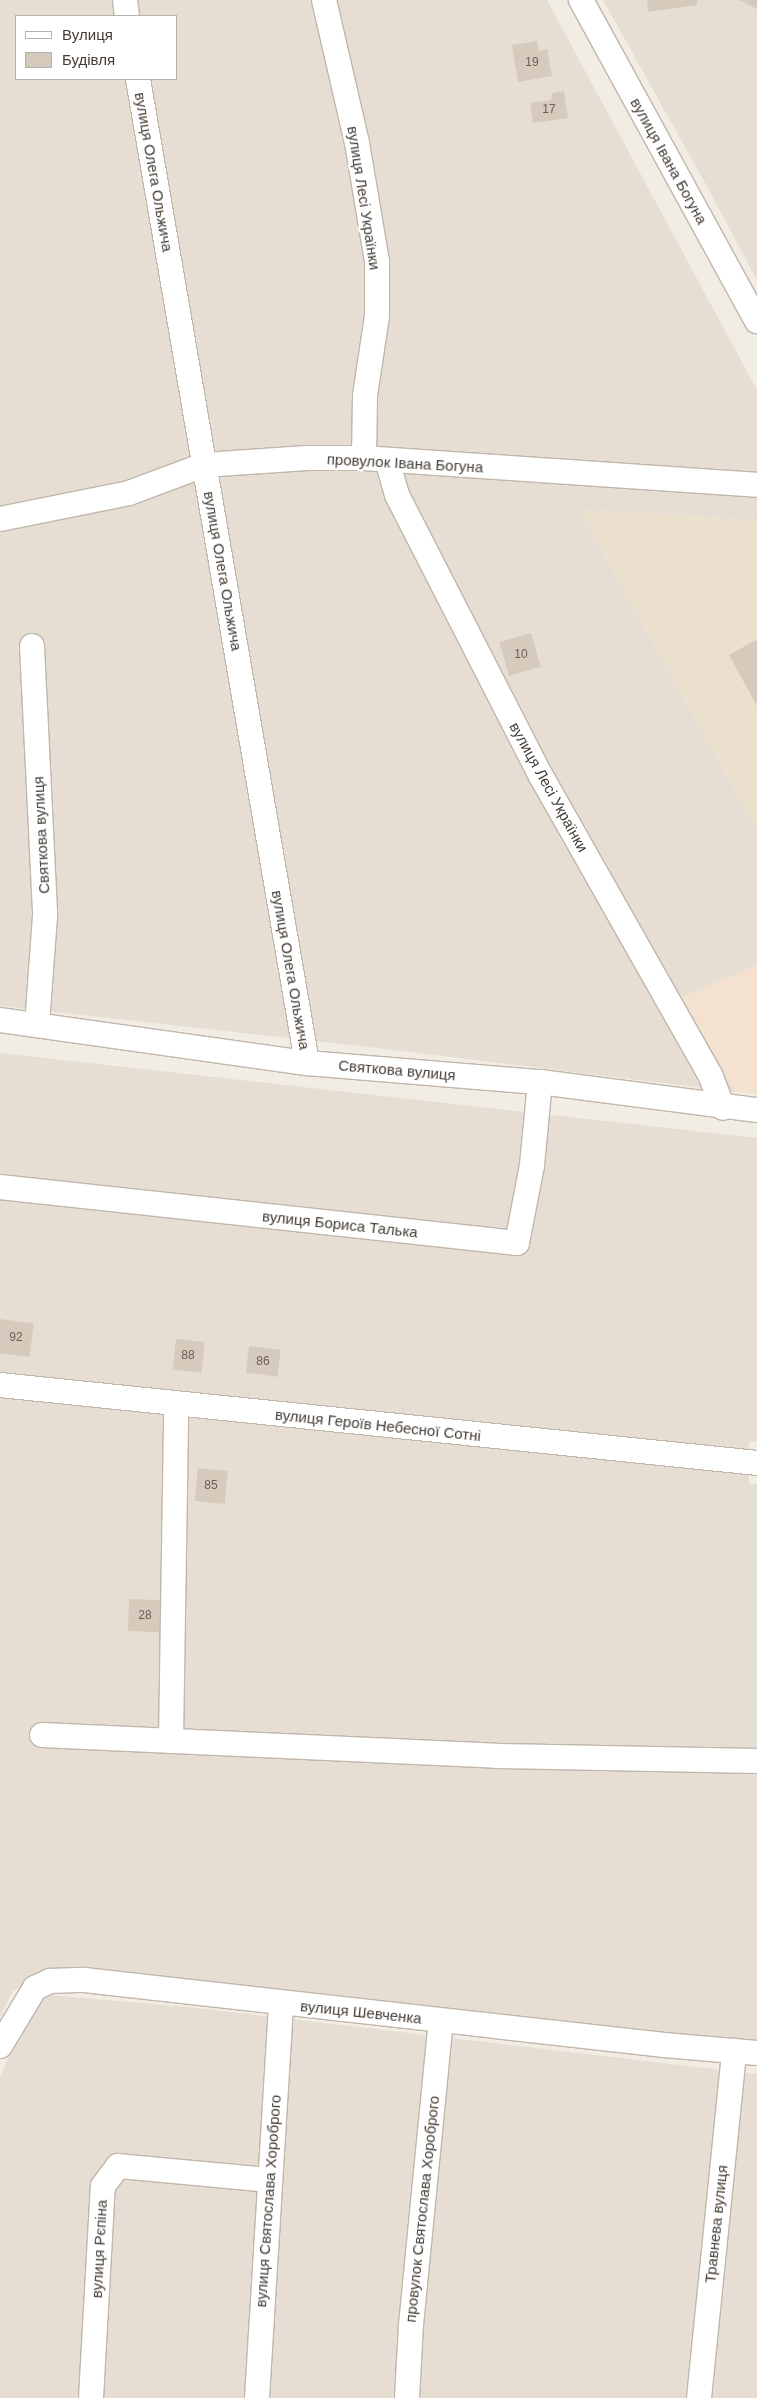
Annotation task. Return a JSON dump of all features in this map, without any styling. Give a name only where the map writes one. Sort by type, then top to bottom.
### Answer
[{"type":"street","points":[[124,0],[127,15]]},
{"type":"street","name":"вулиця Лесі Українки","points":[[324,0],[357,143],[377,261],[377,316],[365,395],[364,458]]},
{"type":"street","name":"вулиця Івана Богуна","points":[[581,0],[757,321]]},
{"type":"street","name":"вулиця Олега Ольжича","points":[[138,80],[307,1063]]},
{"type":"street","name":"провулок Івана Богуна","points":[[0,519],[129,493],[204,465],[307,458],[364,458],[757,485]]},
{"type":"street","name":"вулиця Лесі Українки","points":[[388,460],[397,495],[541,776],[711,1077],[724,1108]]},
{"type":"street","name":"Святкова вулиця","points":[[32,646],[45,916],[37,1024]]},
{"type":"street","name":"Святкова вулиця","points":[[0,1020],[307,1063],[540,1082],[724,1108],[757,1110]]},
{"type":"street","name":"вулиця Бориса Талька","points":[[0,1188],[517,1243],[532,1165],[540,1082]]},
{"type":"street","name":"вулиця Героїв Небесної Сотні","points":[[0,1385],[757,1463]]},
{"type":"street","points":[[171,1742],[176,1404]]},
{"type":"street","points":[[42,1735],[497,1756],[757,1761]]},
{"type":"street","name":"вулиця Шевченка","points":[[0,2046],[35,1988],[50,1981],[84,1980],[281,2004],[757,2053]]},
{"type":"street","name":"вулиця Святослава Хороброго","points":[[256,2398],[281,2004]]},
{"type":"street","name":"провулок Святослава Хороброго","points":[[407,2398],[411,2325],[441,2021]]},
{"type":"street","name":"Травнева вулиця","points":[[698,2398],[734,2051]]},
{"type":"street","name":"вулиця Рєпіна","points":[[90,2398],[103,2186],[118,2166],[269,2180]]},
{"type":"shaded area","points":[[0,0],[547,0],[757,390],[757,520],[579,509],[757,830],[757,965],[682,997],[736,1092],[368,1047],[0,1006]]},
{"type":"shaded area","points":[[603,0],[757,0],[757,280],[704,181]]},
{"type":"shaded area","points":[[579,509],[757,520],[757,830]]},
{"type":"shaded area","points":[[757,965],[757,1094],[736,1092],[682,997]]},
{"type":"shaded area","points":[[0,1053],[757,1138],[757,1441],[749,1441],[748,1754],[757,1756],[757,2041],[40,1974],[13,1991],[0,2017]]},
{"type":"shaded area","points":[[748,1484],[757,1484],[757,1755],[748,1755]]},
{"type":"shaded area","points":[[51,1995],[197,2008],[757,2074],[757,2398],[0,2398],[0,2078],[15,2042],[22,2038],[31,2007]]},
{"type":"building","points":[[647,0],[697,0],[697,5],[648,12]]},
{"type":"building","points":[[739,0],[757,0],[757,9]]},
{"type":"building","points":[[537,41],[539,51],[547,49],[552,76],[518,82],[512,45]]},
{"type":"building","points":[[564,91],[568,118],[533,123],[530,103],[551,100],[552,93]]},
{"type":"building","points":[[531,633],[541,667],[509,676],[499,642]]},
{"type":"building","points":[[757,641],[757,706],[729,655]]},
{"type":"building","points":[[0,1319],[34,1323],[30,1357],[0,1353]]},
{"type":"building","points":[[176,1339],[205,1342],[202,1373],[173,1370]]},
{"type":"building","points":[[249,1346],[281,1350],[277,1377],[246,1373]]},
{"type":"building","points":[[198,1468],[228,1471],[224,1504],[195,1501]]},
{"type":"building","points":[[129,1599],[163,1600],[162,1632],[128,1631]]}]
